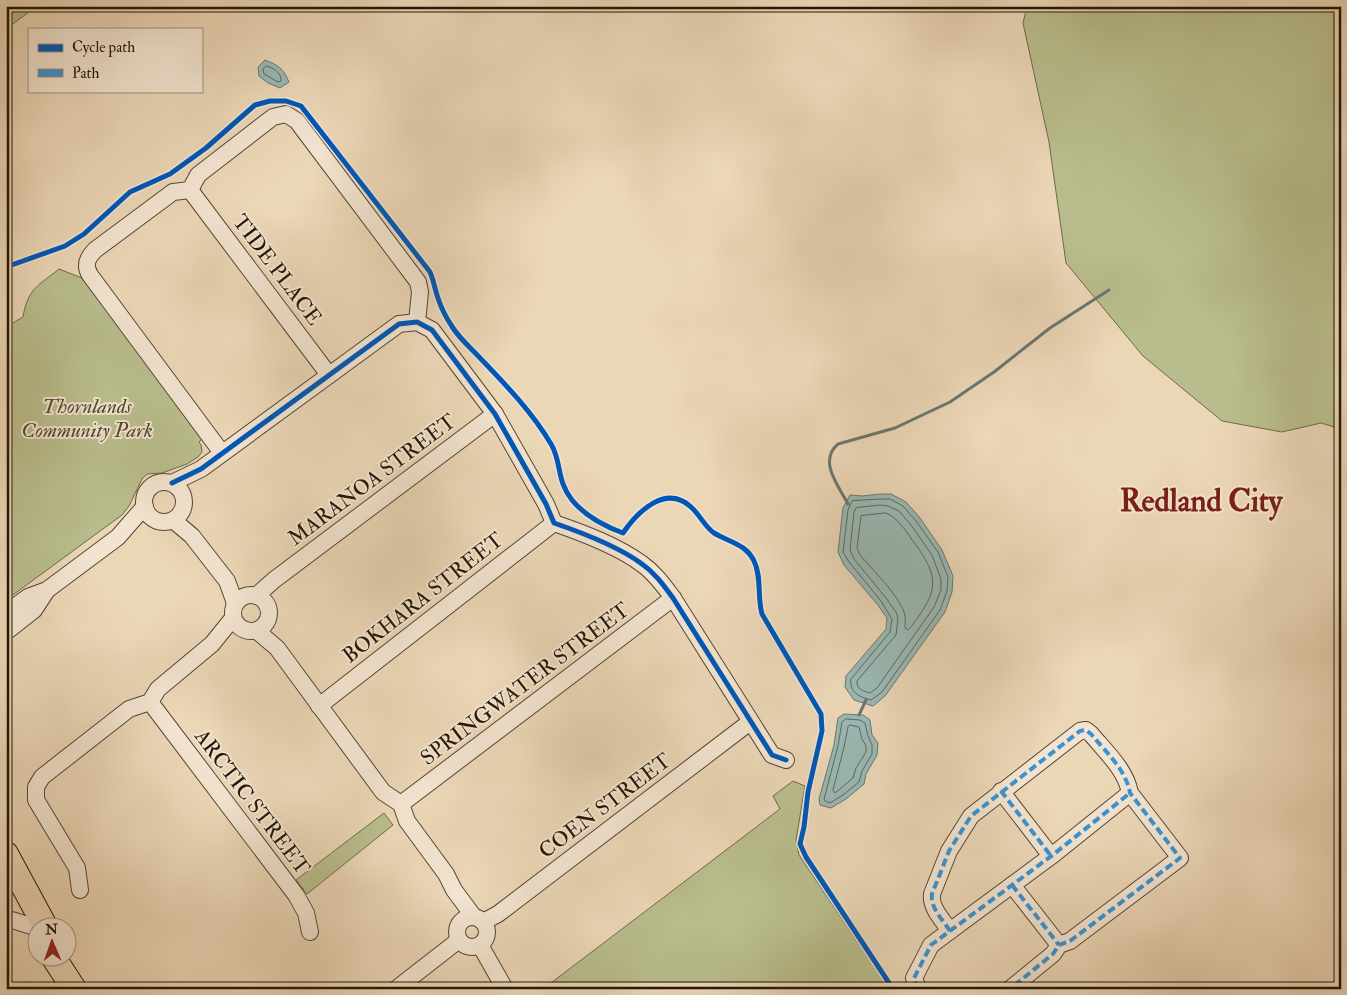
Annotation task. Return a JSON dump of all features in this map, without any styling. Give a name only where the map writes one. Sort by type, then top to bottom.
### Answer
[{"type":"highway","points":[[6,854],[34,918]]},
{"type":"highway","points":[[6,881],[31,918]]},
{"type":"highway","points":[[60,968],[73,988]]},
{"type":"highway","points":[[64,968],[73,988]]},
{"type":"street","points":[[222,453],[90,275],[87,267],[89,256],[94,250],[173,192],[190,190],[198,175],[273,117],[286,114],[297,120],[418,282],[420,292],[417,322]]},
{"type":"street","name":"TIDE PLACE","points":[[190,190],[329,376]]},
{"type":"street","points":[[6,613],[28,598],[47,590],[118,537],[174,506],[201,469],[222,453],[399,324],[417,322],[432,330],[495,414],[546,504],[554,523],[604,543],[642,564],[658,579],[674,598],[750,722],[772,754],[786,760]]},
{"type":"street","name":"MARANOA STREET","points":[[251,612],[274,580],[495,414]]},
{"type":"street","points":[[174,506],[150,516],[144,500],[149,489],[160,482],[192,536],[251,612],[383,792],[401,804],[407,821],[446,874],[454,890],[487,932],[486,937],[476,947],[466,946],[458,933],[454,890]]},
{"type":"street","points":[[118,537],[145,506]]},
{"type":"street","name":"BOKHARA STREET","points":[[319,706],[554,523]]},
{"type":"street","points":[[6,632],[34,610],[47,590]]},
{"type":"street","name":"SPRINGWATER STREET","points":[[401,804],[674,598]]},
{"type":"street","points":[[80,890],[77,868],[36,800],[36,787],[42,777],[129,709],[150,702],[158,689],[251,612]]},
{"type":"street","name":"ARCTIC STREET","points":[[150,702],[296,895],[306,913],[310,932]]},
{"type":"street","name":"COEN STREET","points":[[479,920],[498,914],[750,722]]},
{"type":"street","points":[[950,931],[933,906],[931,901],[932,894],[949,851],[971,816],[1080,731],[1086,730],[1092,734],[1120,770],[1128,783],[1130,794],[1180,858],[1070,941],[1059,945],[1053,954],[1010,989]]},
{"type":"street","points":[[1001,791],[1051,856]]},
{"type":"street","points":[[918,989],[914,978],[931,945],[1051,856],[1130,794]]},
{"type":"street","points":[[1012,885],[1059,945]]},
{"type":"street","points":[[396,989],[458,933],[464,919],[479,920]]},
{"type":"street","points":[[6,921],[12,920],[28,925]]},
{"type":"street","points":[[480,945],[505,989]]},
{"type":"green space","points":[[6,6],[37,6],[6,29]]},
{"type":"green space","points":[[1027,6],[1341,6],[1341,429],[1321,423],[1282,432],[1222,421],[1143,356],[1066,263],[1049,142],[1023,23]]},
{"type":"green space","name":"Thornlands Community Park","points":[[59,269],[82,278],[203,438],[199,442],[202,452],[187,464],[162,473],[147,474],[142,479],[129,506],[122,515],[6,600],[6,327],[23,317],[31,294]]},
{"type":"green space","points":[[793,781],[805,786],[796,840],[799,855],[889,989],[543,989],[780,809],[773,796]]},
{"type":"green space","points":[[384,813],[393,825],[307,894],[296,880]]},
{"type":"water","points":[[265,60],[280,68],[285,73],[289,82],[280,88],[268,83],[259,76],[258,67]]},
{"type":"water","points":[[891,494],[906,502],[920,518],[942,550],[953,576],[952,592],[945,612],[885,696],[873,706],[854,700],[845,687],[846,676],[886,629],[887,618],[844,565],[838,552],[843,508],[850,495]]},
{"type":"water","points":[[844,714],[863,715],[870,720],[872,735],[878,743],[877,755],[866,774],[864,784],[846,799],[831,808],[820,805],[819,799],[834,745],[838,718]]},
{"type":"waterway","points":[[848,504],[835,481],[830,465],[832,451],[838,444],[895,428],[950,402],[994,372],[1050,328],[1109,290]]},
{"type":"waterway","points":[[859,715],[866,700]]},
{"type":"marked path","points":[[950,931],[935,909],[932,894],[949,851],[971,816],[1080,731],[1086,730],[1115,762],[1128,785],[1130,793],[1180,858],[1070,941],[1059,945],[1053,954],[1010,989]]},
{"type":"marked path","points":[[1001,791],[1051,856]]},
{"type":"marked path","points":[[918,989],[914,978],[931,945],[1054,854],[1130,793]]},
{"type":"marked path","points":[[1012,885],[1059,945]]},
{"type":"cycle path","points":[[6,267],[65,246],[84,234],[130,192],[170,174],[206,148],[255,105],[270,101],[286,101],[301,106],[430,272],[442,308],[456,332],[518,399],[544,432],[557,458],[561,478],[567,493],[577,506],[595,520],[623,533],[636,516],[653,503],[662,499],[672,498],[682,501],[691,507],[714,533],[737,544],[751,555],[758,574],[762,614],[821,714],[822,731],[808,792],[800,844],[806,857],[893,989]]},
{"type":"cycle path","points":[[172,483],[201,469],[399,324],[417,322],[432,330],[495,414],[546,504],[554,523],[633,557],[663,584],[772,755],[786,760]]},
{"type":"district","name":"Redland City","points":[[1201,501]]}]
